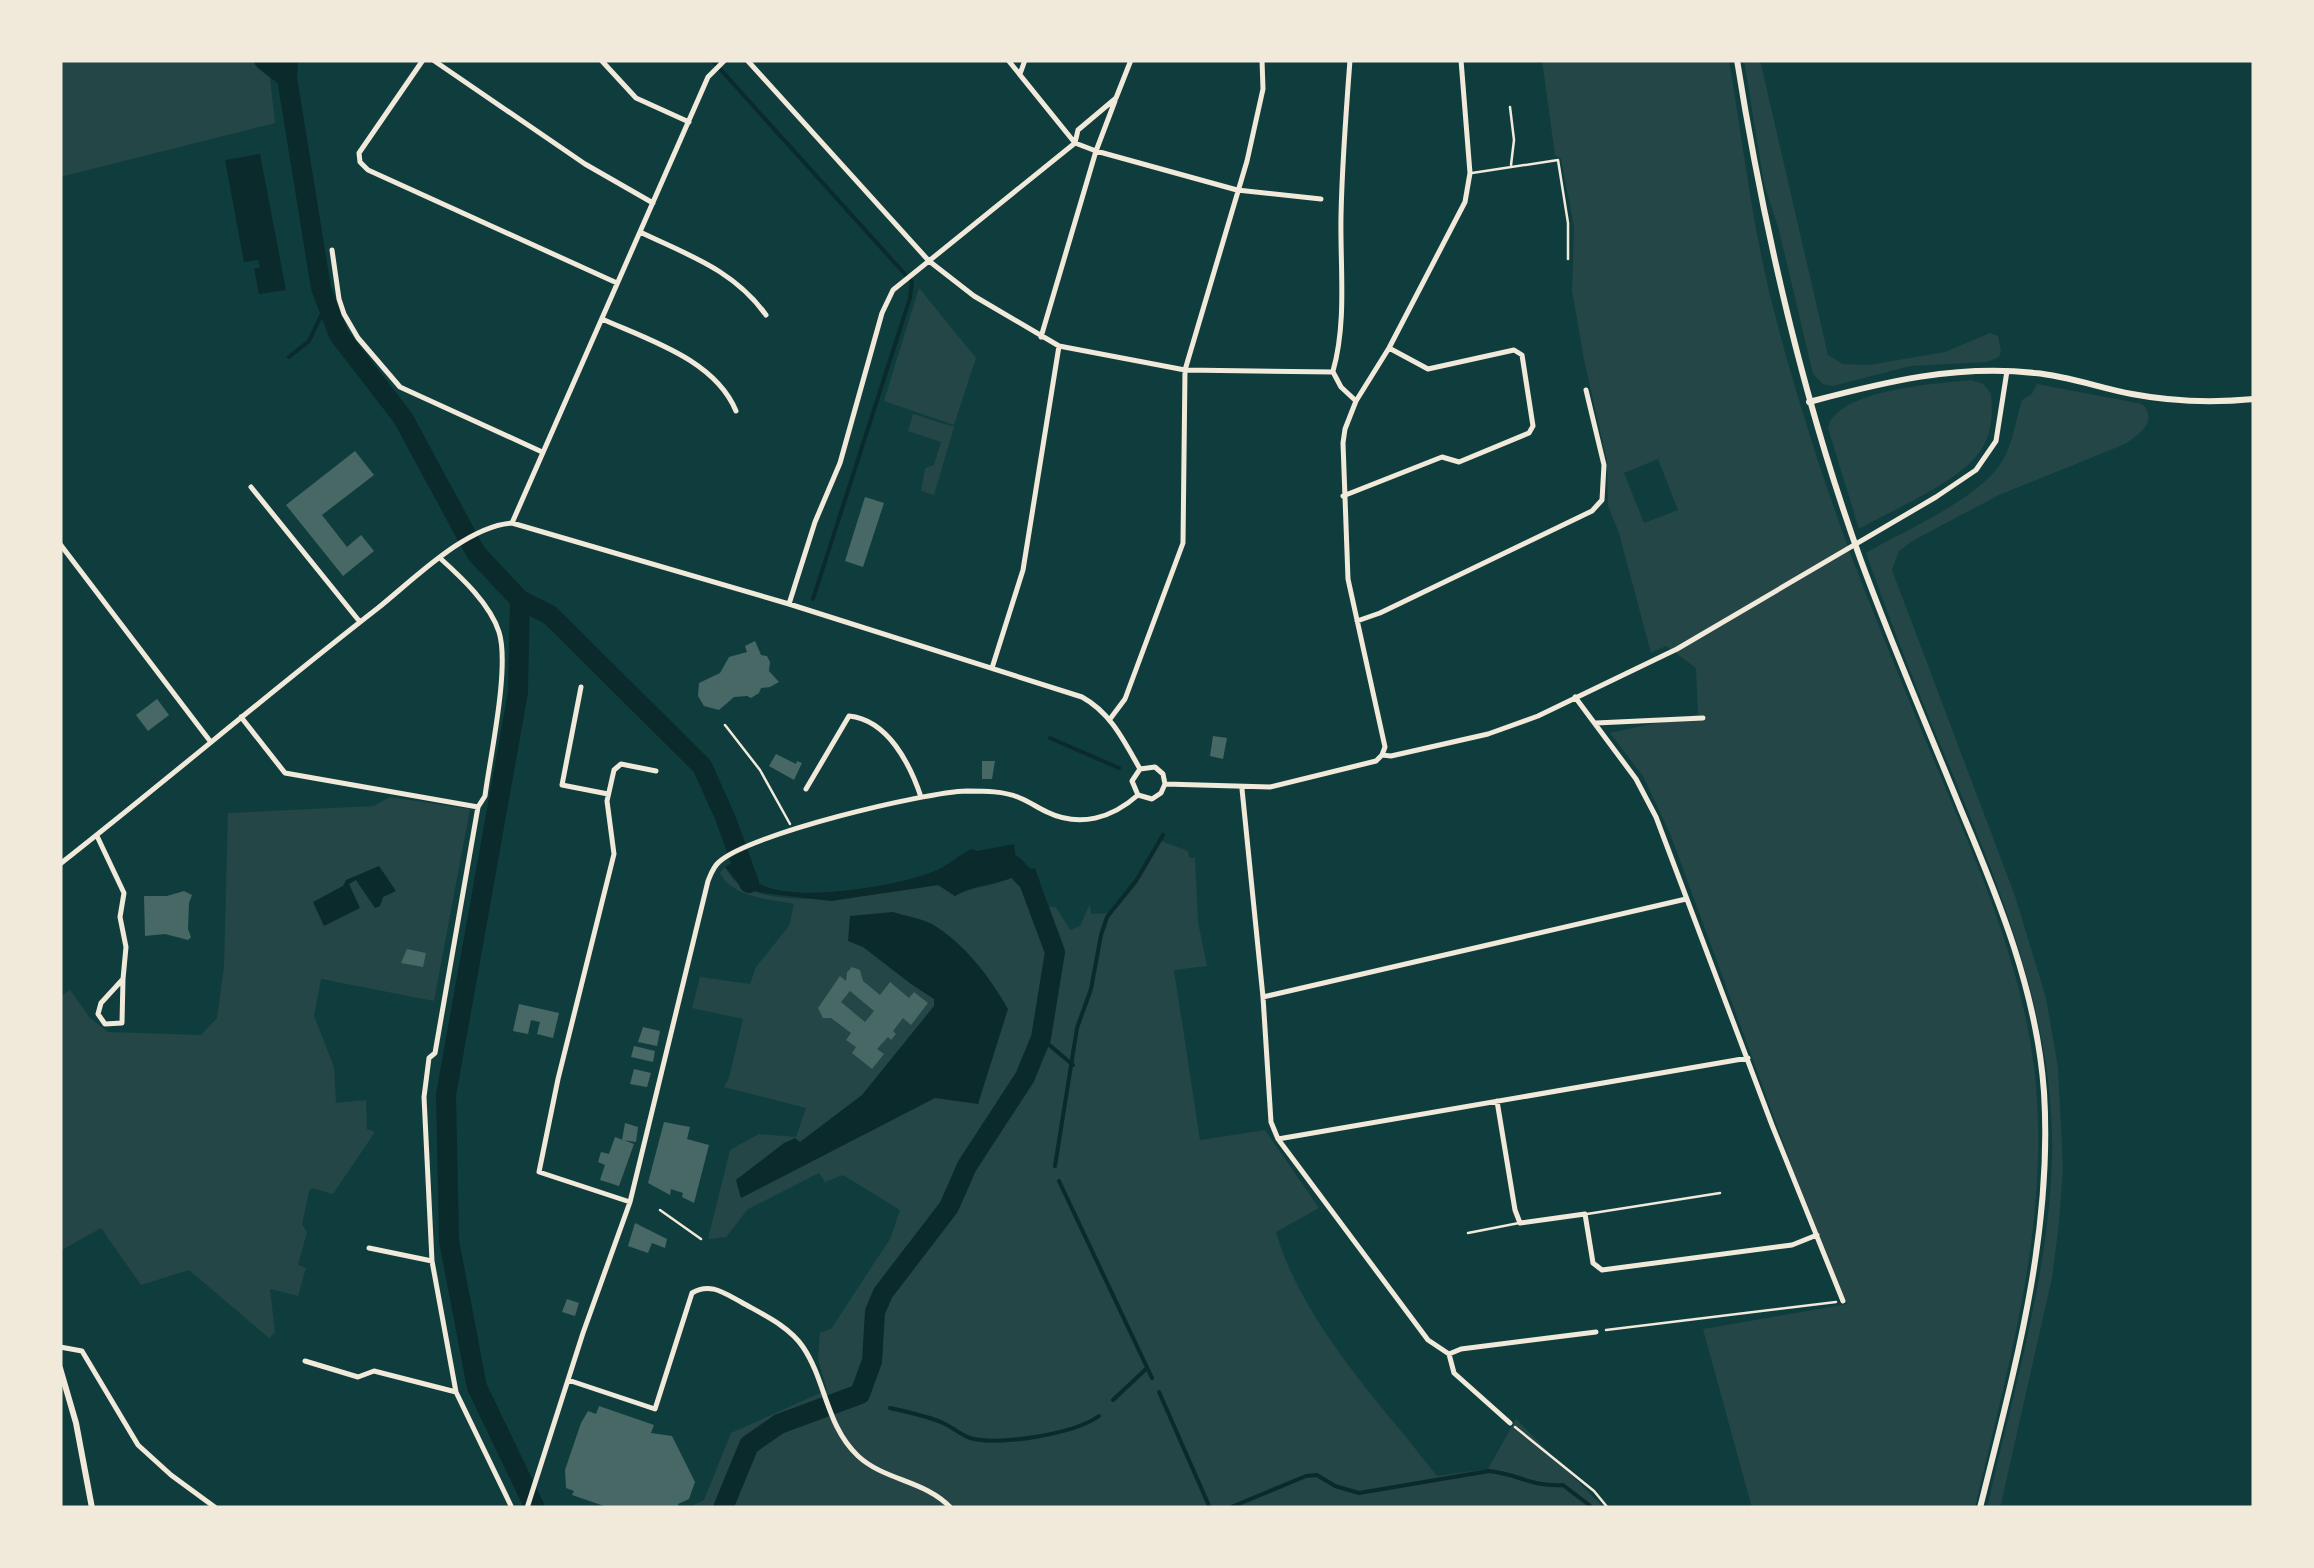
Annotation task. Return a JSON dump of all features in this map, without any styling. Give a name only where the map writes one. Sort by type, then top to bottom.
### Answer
[{"type":"main road","points":[[1737,60],[1756,181],[1809,402],[1865,572],[1991,882],[2016,954],[2035,1032],[2044,1089],[2043,1208],[2027,1309],[1980,1508]]},
{"type":"main road","points":[[1809,402],[1940,372],[2007,371],[2190,402],[2254,399]]},
{"type":"main road","points":[[60,1368],[76,1423],[92,1508]]},
{"type":"street","points":[[422,60],[358,153],[360,162],[368,170],[617,283]]},
{"type":"street","points":[[433,60],[585,164],[653,202]]},
{"type":"street","points":[[601,60],[636,98],[688,122]]},
{"type":"street","points":[[747,60],[929,261],[974,296],[1041,337],[1059,346],[1185,370],[1332,372]]},
{"type":"street","points":[[1008,60],[1075,142],[1096,152],[1237,190],[1321,198]]},
{"type":"street","points":[[1020,74],[1025,60]]},
{"type":"street","points":[[1041,337],[1096,152],[1131,60]]},
{"type":"street","points":[[1110,719],[1126,699],[1182,543],[1185,370],[1263,89],[1262,60]]},
{"type":"street","points":[[1332,372],[1338,355],[1342,172],[1350,60]]},
{"type":"street","points":[[1165,784],[1270,787],[1376,761],[1382,755],[1384,747],[1348,579],[1342,443],[1356,401],[1389,348],[1466,202],[1470,173],[1461,60]]},
{"type":"street","points":[[512,522],[688,122],[714,70],[724,61]]},
{"type":"street","points":[[789,604],[840,463],[882,313],[893,290],[1075,142],[1078,130],[1116,98]]},
{"type":"street","points":[[640,232],[726,274],[749,291],[766,315]]},
{"type":"street","points":[[332,250],[344,314],[358,338],[400,387],[541,452]]},
{"type":"street","points":[[602,319],[694,364],[724,387],[736,411]]},
{"type":"street","points":[[992,668],[1023,570],[1059,346]]},
{"type":"street","points":[[1344,496],[1442,457],[1459,462],[1529,433],[1533,426],[1522,355],[1514,350],[1428,368],[1389,348]]},
{"type":"street","points":[[1382,755],[1488,734],[1575,698],[1677,648],[1886,526],[1976,470],[1996,441],[2007,371]]},
{"type":"street","points":[[1332,372],[1356,401]]},
{"type":"street","points":[[1356,622],[1592,511],[1602,500],[1604,465],[1586,390]]},
{"type":"street","points":[[251,487],[360,622]]},
{"type":"street","points":[[60,864],[451,551],[478,532],[512,522],[1082,696],[1110,719],[1140,769]]},
{"type":"street","points":[[60,544],[210,741]]},
{"type":"street","points":[[442,559],[464,580],[499,633],[502,665],[485,796],[478,806],[424,1098],[432,1261],[456,1392],[512,1508]]},
{"type":"street","points":[[580,686],[562,785],[608,794]]},
{"type":"street","points":[[1575,698],[1636,779],[1650,804],[1843,1301]]},
{"type":"street","points":[[806,789],[849,716],[854,716],[874,726],[900,751],[911,767],[922,797]]},
{"type":"street","points":[[240,717],[286,773],[478,806]]},
{"type":"street","points":[[1596,723],[1703,718]]},
{"type":"street","points":[[630,1202],[539,1172],[614,854],[608,794],[614,770],[621,764],[656,771]]},
{"type":"street","points":[[1138,795],[1152,798],[1161,793],[1165,784],[1163,774],[1155,768],[1140,769]]},
{"type":"street","points":[[1138,795],[1132,782],[1140,769]]},
{"type":"street","points":[[1242,788],[1271,1122],[1278,1139],[1428,1340],[1449,1354],[1454,1373],[1510,1423]]},
{"type":"street","points":[[528,1508],[630,1202],[708,882],[716,864],[752,843],[943,792],[990,792],[1022,798],[1060,817],[1085,820],[1118,812],[1138,795]]},
{"type":"street","points":[[96,835],[124,893],[120,917],[126,947],[124,1014],[122,1023],[105,1024],[98,1014],[101,1003],[123,979]]},
{"type":"street","points":[[1263,997],[1686,899]]},
{"type":"street","points":[[1278,1139],[1748,1058]]},
{"type":"street","points":[[1496,1101],[1520,1222],[1585,1214],[1594,1263],[1602,1270],[1792,1245],[1817,1235]]},
{"type":"street","points":[[369,1248],[432,1261]]},
{"type":"street","points":[[568,1380],[655,1408],[692,1293],[700,1288],[715,1288],[792,1334],[802,1346],[824,1402],[852,1449],[877,1469],[929,1489],[952,1508]]},
{"type":"street","points":[[1449,1354],[1461,1349],[1596,1332]]},
{"type":"street","points":[[60,1347],[82,1351],[138,1445],[216,1508]]},
{"type":"street","points":[[305,1362],[358,1377],[374,1370],[456,1392]]},
{"type":"lane","points":[[1510,107],[1514,140],[1511,165]]},
{"type":"lane","points":[[1470,173],[1558,160],[1568,222],[1568,259]]},
{"type":"lane","points":[[1585,1214],[1720,1194]]},
{"type":"lane","points":[[1468,1232],[1520,1222]]},
{"type":"path","points":[[725,725],[760,770],[793,830]]},
{"type":"path","points":[[660,1210],[701,1240]]},
{"type":"path","points":[[1596,1332],[1843,1301]]},
{"type":"path","points":[[1510,1423],[1594,1491],[1608,1508]]},
{"type":"shaded area","points":[[60,60],[268,60],[275,123],[60,177]]},
{"type":"shaded area","points":[[1542,60],[1729,60],[1763,262],[1796,392],[1852,558],[2004,937],[2033,1057],[2038,1151],[2030,1254],[2011,1356],[1975,1508],[1752,1508],[1703,1329],[1847,1304],[1794,1172],[1671,836],[1643,776],[1610,733],[1698,714],[1696,668],[1666,646],[1651,653],[1608,506],[1607,461],[1572,290],[1574,227],[1561,159],[1555,155]],"holes":[[[1658,459],[1678,510],[1644,523],[1624,473]]]},
{"type":"shaded area","points":[[1744,60],[1760,60],[1828,355],[1843,364],[1869,365],[1945,352],[1990,333],[1998,336],[1999,357],[1987,362],[1910,366],[1833,386],[1823,384],[1813,374],[1779,230],[1764,184]]},
{"type":"shaded area","points":[[260,154],[286,290],[259,294],[254,269],[260,267],[258,260],[244,262],[225,160]]},
{"type":"shaded area","points":[[919,288],[976,358],[954,425],[884,401]]},
{"type":"shaded area","points":[[1971,380],[1983,384],[1991,394],[1990,426],[1978,454],[1940,485],[1859,529],[1828,428],[1835,415],[1849,405],[1890,391]]},
{"type":"shaded area","points":[[2037,384],[2142,404],[2148,421],[2125,444],[1999,495],[1914,540],[1899,551],[1892,570],[2015,896],[2046,998],[2058,1067],[2063,1168],[2052,1278],[2000,1508],[1987,1508],[2034,1305],[2047,1222],[2052,1126],[2047,1072],[2038,1019],[2008,916],[1866,553],[1960,500],[1992,474],[2009,446],[2022,400],[2032,394]]},
{"type":"shaded area","points":[[913,414],[954,427],[934,495],[921,491],[925,468],[934,465],[941,442],[908,431]]},
{"type":"shaded area","points":[[390,797],[470,809],[434,1001],[321,979],[314,1016],[334,1067],[336,1103],[366,1100],[367,1129],[375,1132],[333,1194],[312,1188],[309,1191],[302,1224],[307,1232],[298,1265],[306,1268],[298,1296],[270,1289],[275,1333],[269,1338],[189,1270],[141,1285],[101,1228],[60,1251],[60,997],[70,990],[90,1018],[108,1032],[201,1035],[217,1018],[224,967],[228,813],[374,806]]},
{"type":"shaded area","points":[[1158,840],[1188,851],[1189,858],[1195,858],[1198,922],[1207,966],[1174,970],[1200,1140],[1265,1130],[1319,1208],[1276,1232],[1288,1266],[1324,1330],[1437,1476],[1488,1469],[1516,1419],[1604,1508],[688,1508],[704,1500],[731,1433],[827,1390],[818,1359],[820,1333],[831,1329],[890,1239],[900,1210],[843,1175],[825,1182],[819,1173],[748,1209],[726,1237],[708,1239],[730,1150],[759,1134],[796,1137],[806,1108],[724,1087],[743,1019],[692,1008],[700,977],[750,984],[756,967],[789,926],[794,904],[743,892],[720,873],[725,867],[738,883],[759,893],[809,899],[939,885],[955,896],[1011,876],[1026,883],[1040,907],[1056,907],[1070,930],[1080,926],[1090,904],[1091,914],[1111,913]]},
{"type":"shaded area","points":[[1014,844],[1018,872],[1035,868],[1047,906],[1040,907],[1026,882],[1016,876],[955,896],[938,885],[831,901],[746,888],[725,867],[744,856],[751,877],[772,889],[843,891],[916,877],[937,870],[972,849]]},
{"type":"shaded area","points":[[379,866],[396,891],[383,897],[375,908],[356,880],[349,884],[360,908],[324,926],[313,902],[343,886],[346,880]]},
{"type":"shaded area","points":[[893,912],[932,924],[955,941],[984,973],[1008,1009],[978,1104],[935,1098],[741,1198],[736,1180],[784,1143],[795,1138],[800,1142],[862,1095],[934,1006],[934,999],[863,947],[848,941],[850,916]]},
{"type":"building","points":[[355,451],[374,475],[322,515],[347,547],[361,535],[374,551],[343,576],[286,505]]},
{"type":"building","points":[[865,497],[884,503],[863,567],[845,561]]},
{"type":"building","points":[[755,641],[761,655],[770,662],[769,671],[779,682],[761,688],[751,698],[734,697],[719,710],[704,706],[698,696],[699,683],[720,673],[729,657],[747,652],[745,646]]},
{"type":"building","points":[[157,699],[169,715],[148,731],[136,715]]},
{"type":"building","points":[[1213,736],[1227,738],[1223,759],[1210,756]]},
{"type":"building","points":[[776,754],[802,763],[794,780],[769,766]]},
{"type":"building","points":[[982,761],[995,761],[992,779],[982,779]]},
{"type":"building","points":[[184,891],[192,895],[188,929],[191,937],[188,940],[165,934],[145,936],[144,896]]},
{"type":"building","points":[[407,949],[426,953],[423,967],[401,963]]},
{"type":"building","points":[[852,967],[860,970],[863,981],[880,995],[890,982],[909,998],[914,992],[928,1003],[911,1025],[903,1018],[891,1040],[888,1037],[877,1049],[884,1054],[872,1069],[852,1053],[856,1047],[846,1040],[851,1033],[831,1018],[823,1018],[818,1008],[840,976],[846,981]],"holes":[[[850,991],[874,1011],[865,1022],[841,1002]]]},
{"type":"building","points":[[519,1004],[559,1013],[553,1038],[537,1034],[540,1022],[531,1020],[528,1034],[513,1031]]},
{"type":"building","points":[[643,1027],[660,1031],[657,1046],[638,1042]]},
{"type":"building","points":[[634,1046],[655,1051],[653,1062],[631,1057]]},
{"type":"building","points":[[634,1069],[651,1073],[647,1087],[630,1084]]},
{"type":"building","points":[[664,1122],[690,1127],[687,1139],[709,1145],[694,1203],[682,1197],[683,1193],[671,1189],[670,1195],[648,1183]]},
{"type":"building","points":[[625,1123],[638,1127],[636,1142],[622,1140]]},
{"type":"building","points":[[615,1137],[634,1144],[619,1186],[600,1180],[605,1165],[598,1162],[601,1152],[609,1154]]},
{"type":"building","points":[[635,1223],[667,1239],[665,1248],[652,1243],[648,1253],[628,1246]]},
{"type":"building","points":[[567,1299],[579,1303],[575,1316],[562,1312]]},
{"type":"building","points":[[599,1406],[654,1425],[651,1433],[672,1436],[695,1482],[689,1499],[678,1504],[679,1508],[610,1508],[572,1495],[574,1491],[566,1488],[565,1470],[581,1423],[588,1411],[596,1414]]},
{"type":"waterway","points":[[264,60],[287,78]]},
{"type":"waterway","points":[[288,60],[287,78],[321,288],[339,335],[403,418],[476,553],[520,600],[518,692],[446,1095],[449,1241],[477,1387],[535,1508]]},
{"type":"waterway","points":[[712,60],[912,282],[813,599]]},
{"type":"waterway","points":[[289,357],[309,341],[326,305]]},
{"type":"waterway","points":[[520,600],[550,615],[702,766],[749,883]]},
{"type":"waterway","points":[[1050,738],[1119,768]]},
{"type":"waterway","points":[[1055,1166],[1077,1028],[1091,989],[1101,935],[1107,917],[1136,881],[1163,835]]},
{"type":"waterway","points":[[723,1508],[749,1445],[779,1424],[860,1394],[872,1361],[875,1312],[883,1293],[949,1207],[967,1166],[1025,1077],[1041,1038],[1055,952],[1029,882],[1014,866],[993,871]]},
{"type":"waterway","points":[[1041,1038],[1073,1065]]},
{"type":"waterway","points":[[1059,1181],[1152,1378]]},
{"type":"waterway","points":[[1113,1400],[1146,1369]]},
{"type":"waterway","points":[[1159,1392],[1210,1508]]},
{"type":"waterway","points":[[890,1408],[930,1418],[967,1437],[983,1440],[1055,1433],[1099,1416]]},
{"type":"waterway","points":[[1229,1508],[1306,1476],[1317,1475],[1335,1486],[1359,1493],[1489,1471],[1563,1485],[1593,1508]]}]
